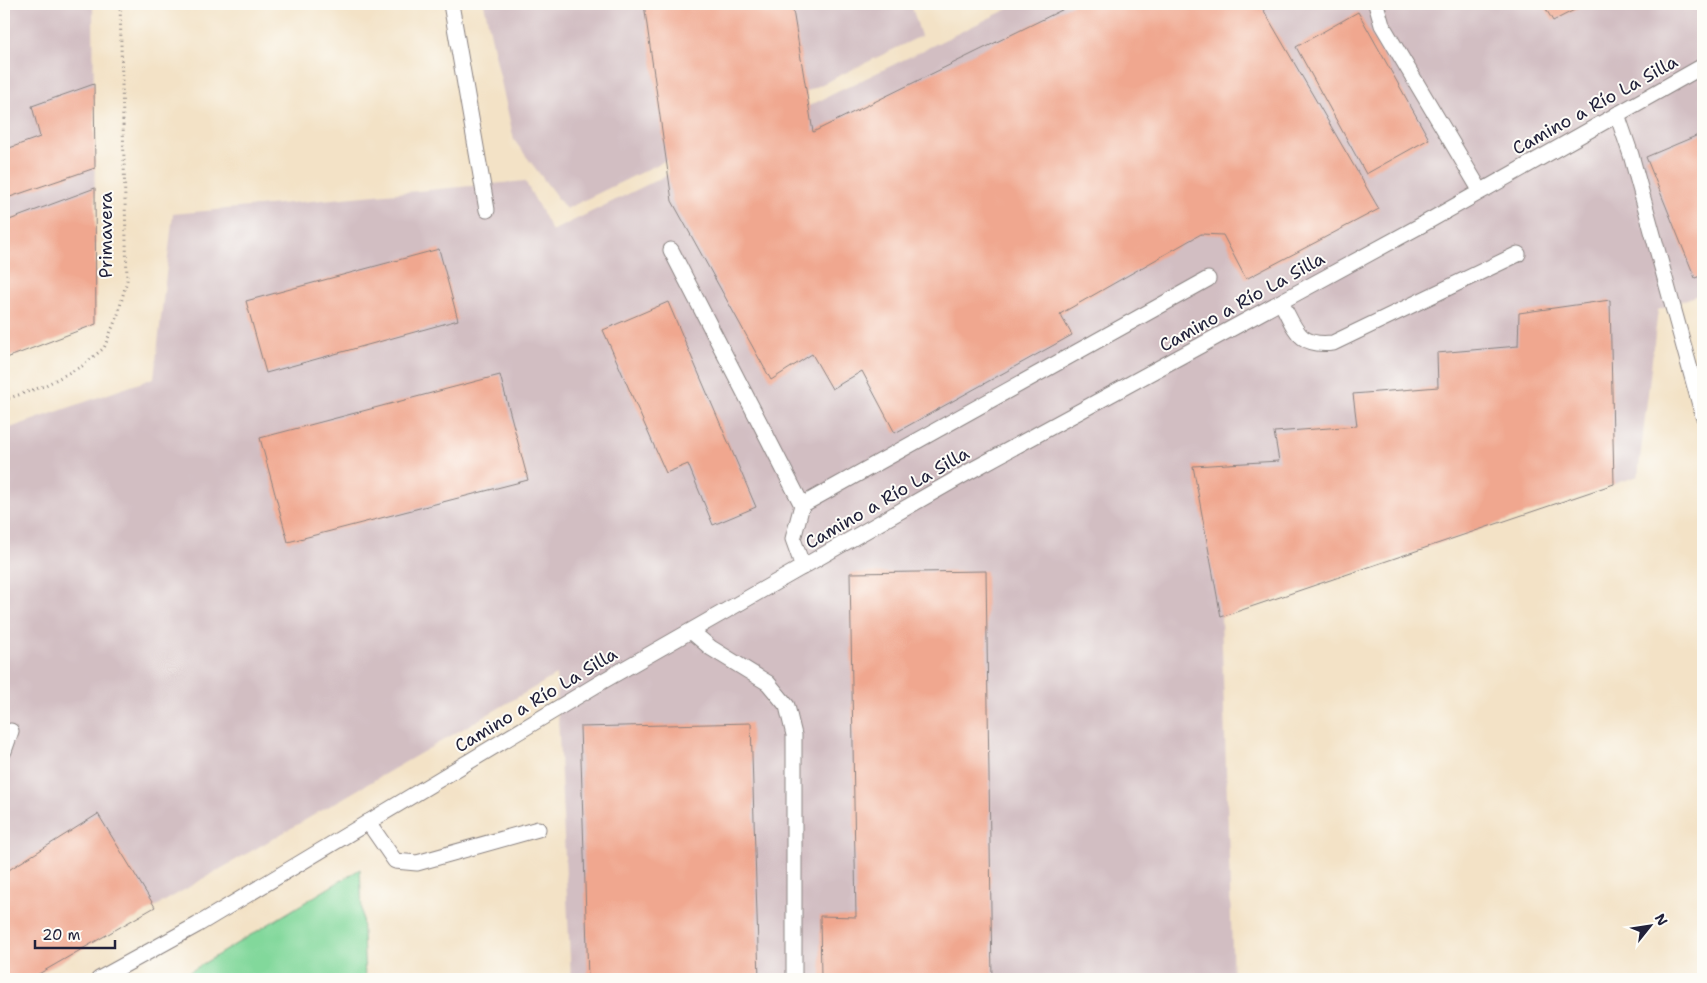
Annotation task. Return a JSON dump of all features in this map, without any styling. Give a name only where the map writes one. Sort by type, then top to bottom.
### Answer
[{"type":"lane","points":[[451,4],[487,210]]},
{"type":"lane","points":[[1376,4],[1382,24],[1480,190]]},
{"type":"lane","name":"Camino a Río La Silla","points":[[99,979],[197,925],[603,681],[972,470],[1410,232],[1480,190],[1703,66]]},
{"type":"lane","points":[[1617,114],[1631,155],[1703,416]]},
{"type":"lane","points":[[671,250],[802,505],[793,538],[803,567]]},
{"type":"lane","points":[[1281,302],[1303,339],[1318,345],[1334,343],[1518,254]]},
{"type":"lane","points":[[802,505],[1208,279]]},
{"type":"lane","points":[[691,631],[711,648],[768,683],[787,706],[794,735],[794,979]]},
{"type":"lane","points":[[4,750],[11,732]]},
{"type":"lane","points":[[368,822],[395,861],[417,864],[538,829]]},
{"type":"path","name":"Primavera","points":[[4,400],[44,386],[82,366],[104,348],[118,314],[127,280],[120,4]]},
{"type":"shaded area","points":[[4,4],[93,4],[96,324],[4,359]]},
{"type":"shaded area","points":[[484,4],[911,4],[921,36],[566,209],[514,140]]},
{"type":"shaded area","points":[[1018,4],[1703,4],[1703,293],[1658,310],[1638,476],[1221,617],[1233,979],[571,979],[556,675],[30,979],[4,979],[4,430],[154,378],[173,214],[525,181],[552,231]]},
{"type":"green space","points":[[360,869],[365,979],[178,979]]},
{"type":"building","points":[[644,4],[792,4],[813,132],[1074,4],[1260,4],[1379,209],[1246,279],[1223,235],[1201,234],[1060,314],[1072,335],[895,433],[862,371],[832,389],[812,354],[771,380],[672,201]]},
{"type":"building","points":[[1543,4],[1586,4],[1553,21]]},
{"type":"building","points":[[1358,12],[1429,139],[1366,174],[1296,47]]},
{"type":"building","points":[[94,84],[95,168],[4,199],[4,150],[40,137],[32,106]]},
{"type":"building","points":[[1703,133],[1703,275],[1695,278],[1646,157]]},
{"type":"building","points":[[95,188],[96,324],[4,359],[4,222]]},
{"type":"building","points":[[439,249],[458,320],[266,373],[246,301]]},
{"type":"building","points":[[1610,300],[1614,484],[1221,617],[1193,466],[1279,461],[1274,432],[1357,426],[1353,394],[1438,387],[1437,353],[1518,346],[1519,313]]},
{"type":"building","points":[[668,302],[756,507],[713,525],[688,464],[666,473],[603,330]]},
{"type":"building","points":[[500,375],[528,480],[288,542],[260,438]]},
{"type":"building","points":[[986,571],[992,979],[821,979],[820,916],[856,917],[850,573]]},
{"type":"building","points":[[751,723],[759,979],[588,979],[580,727]]},
{"type":"building","points":[[98,814],[155,907],[30,979],[4,979],[4,873]]}]
